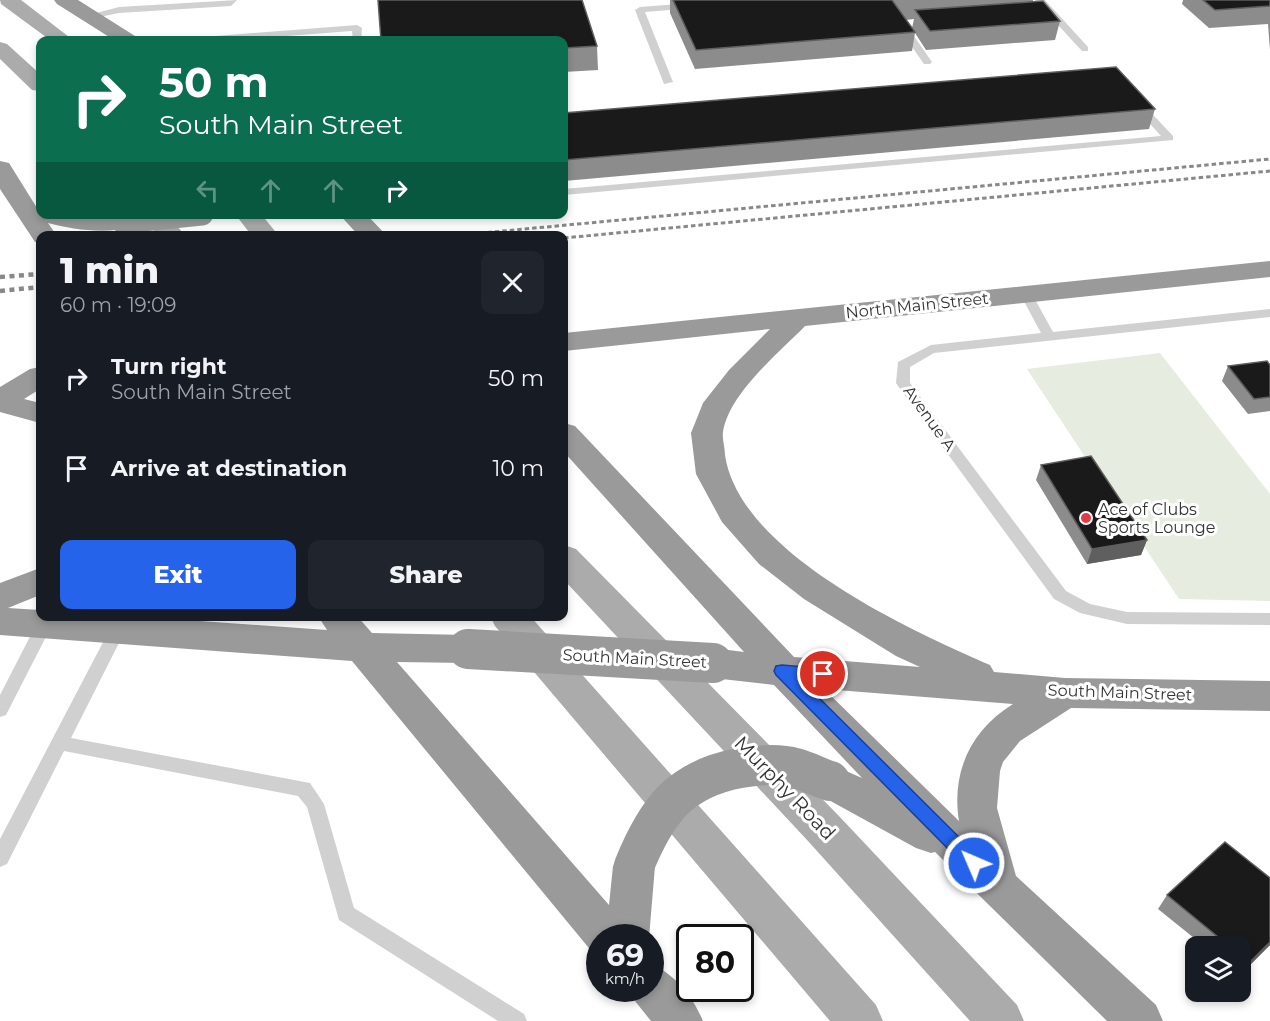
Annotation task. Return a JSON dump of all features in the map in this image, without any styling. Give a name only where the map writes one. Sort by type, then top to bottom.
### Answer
[{"type":"highway","points":[[64,0],[122,36]]},
{"type":"highway","points":[[0,168],[35,210]]},
{"type":"highway","points":[[62,219],[123,222],[153,219]]},
{"type":"highway","points":[[356,219],[369,231]]},
{"type":"highway","name":"North Main Street","points":[[568,342],[1270,270]]},
{"type":"highway","points":[[798,317],[739,377],[718,403],[707,433],[712,474],[734,514],[771,555],[816,590],[909,646],[999,686]]},
{"type":"highway","points":[[0,401],[36,378]]},
{"type":"highway","points":[[0,401],[36,397]]},
{"type":"highway","points":[[0,401],[36,412]]},
{"type":"highway","points":[[568,437],[782,671],[999,888],[1140,1021]]},
{"type":"highway","points":[[0,597],[36,583]]},
{"type":"highway","name":"South Main Street","points":[[0,621],[117,631],[348,632],[468,649],[712,663],[782,671],[999,686],[1065,693],[1270,696]]},
{"type":"highway","points":[[348,632],[597,924]]},
{"type":"highway","points":[[999,888],[979,826],[975,788],[982,764],[1000,736],[1065,693]]},
{"type":"highway","points":[[628,924],[634,866],[650,829],[674,796],[709,773],[752,766],[792,768],[830,781],[962,851]]},
{"type":"highway","points":[[664,1002],[680,1021]]},
{"type":"main road","points":[[8,0],[58,36]]},
{"type":"main road","points":[[0,48],[36,81]]},
{"type":"main road","points":[[158,219],[168,231]]},
{"type":"main road","points":[[251,219],[262,231]]},
{"type":"main road","name":"Murphy Road","points":[[568,562],[823,828],[1001,1021]]},
{"type":"main road","points":[[512,621],[860,1021]]},
{"type":"lane","points":[[90,16],[119,10],[231,3],[232,0]]},
{"type":"lane","points":[[884,0],[927,62]]},
{"type":"lane","points":[[1040,0],[1084,49]]},
{"type":"lane","points":[[668,82],[640,10],[696,6]]},
{"type":"lane","points":[[1042,15],[1054,14]]},
{"type":"lane","points":[[902,25],[914,24]]},
{"type":"lane","points":[[261,36],[357,28],[357,36]]},
{"type":"lane","points":[[568,192],[1169,138],[1133,100]]},
{"type":"lane","points":[[1026,294],[1049,337]]},
{"type":"lane","name":"Avenue A","points":[[1270,313],[931,349],[903,364],[903,383],[1060,595],[1086,609],[1127,618],[1270,619]]},
{"type":"lane","points":[[0,710],[44,625]]},
{"type":"lane","points":[[0,858],[117,631]]},
{"type":"lane","points":[[59,743],[304,789],[315,804],[345,914],[517,1021]]},
{"type":"shaded area","points":[[1160,353],[1270,494],[1270,601],[1179,599],[1027,369]]},
{"type":"building","points":[[378,0],[582,0],[597,46],[568,48],[568,36],[381,36]]},
{"type":"building","points":[[673,0],[892,0],[915,32],[696,50]]},
{"type":"building","points":[[1203,0],[1270,0],[1270,6],[1215,10]]},
{"type":"building","points":[[1043,1],[1060,21],[930,31],[915,10]]},
{"type":"building","points":[[1116,67],[1155,109],[568,160],[568,113]]},
{"type":"building","points":[[1267,361],[1270,365],[1270,397],[1254,399],[1228,366]]},
{"type":"building","points":[[1091,456],[1147,540],[1092,549],[1041,465]]},
{"type":"building","points":[[1225,842],[1270,878],[1270,942],[1251,961],[1251,936],[1217,936],[1167,895]]},
{"type":"railway","points":[[503,231],[1270,159]]},
{"type":"railway","points":[[568,238],[1270,171]]},
{"type":"railway","points":[[0,277],[36,274]]},
{"type":"railway","points":[[0,291],[36,287]]},
{"type":"place","name":"Ace of Clubs Sports Lounge","points":[[1086,518]]},
{"type":"route","points":[[823,674],[782,671],[974,863]]}]
